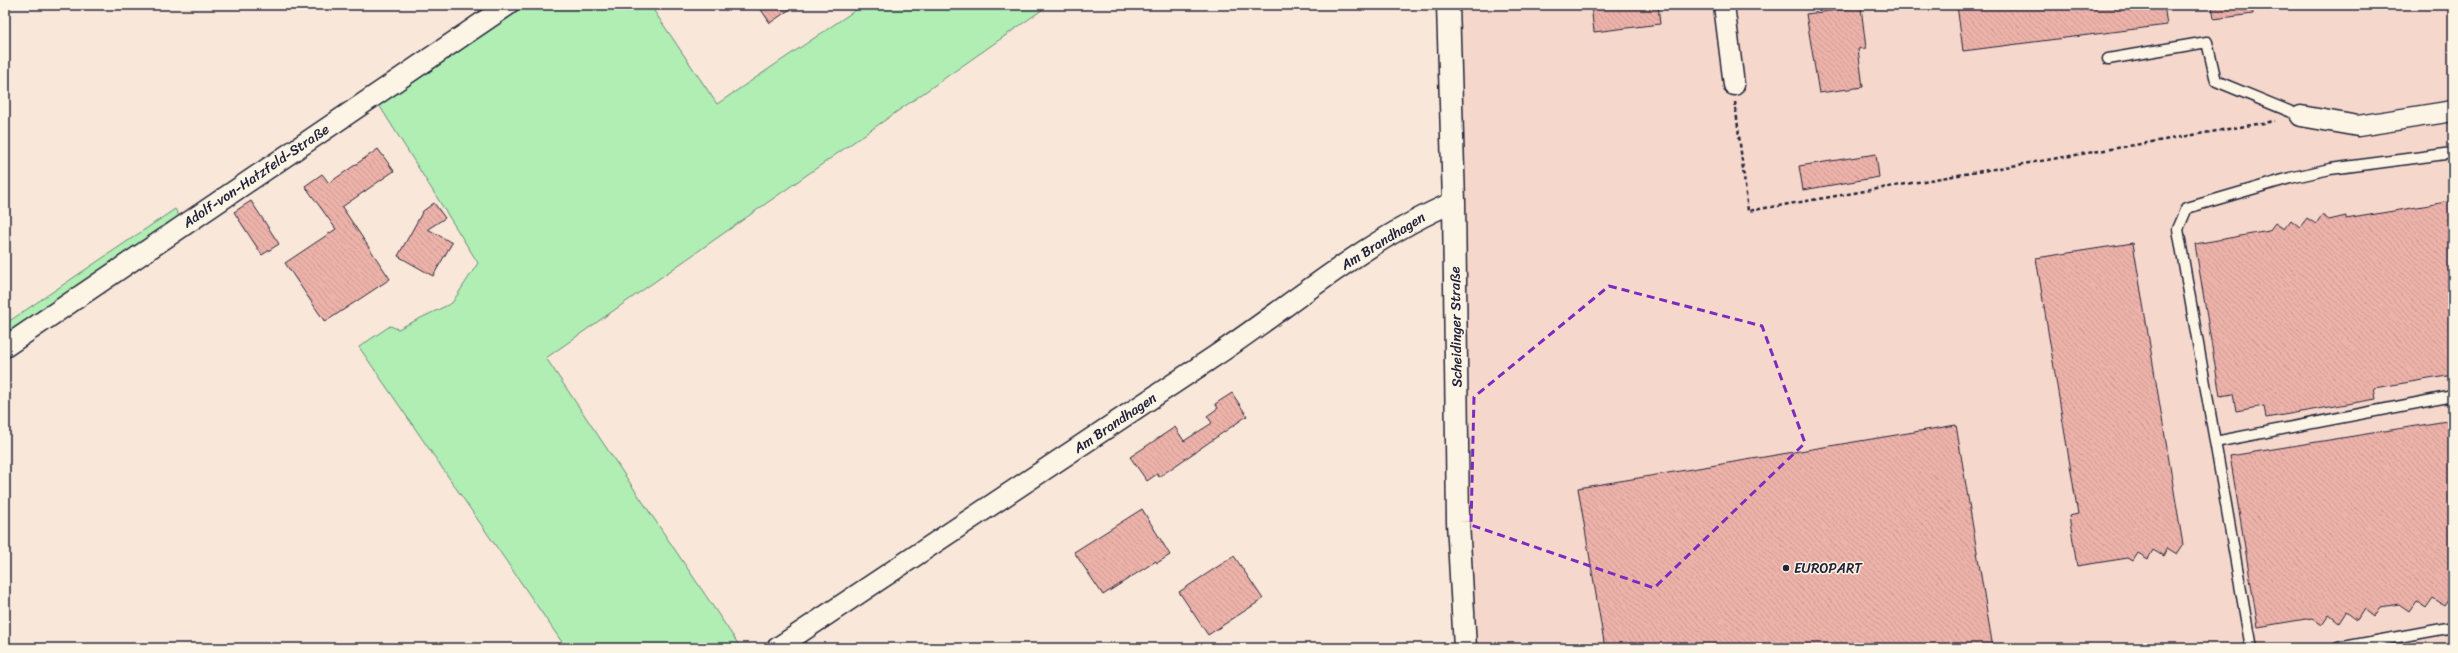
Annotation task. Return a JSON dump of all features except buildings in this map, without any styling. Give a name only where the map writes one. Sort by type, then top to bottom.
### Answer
[{"type":"main road","name":"Scheidinger Straße","points":[[1448,5],[1454,202],[1458,522],[1465,648]]},
{"type":"street","name":"Adolf-von-Hatzfeld-Straße","points":[[5,347],[508,5]]},
{"type":"street","points":[[1724,5],[1734,85]]},
{"type":"street","points":[[2301,116],[2358,126],[2453,111]]},
{"type":"street","name":"Am Brandhagen","points":[[777,648],[1215,356],[1329,275],[1425,214],[1454,202]]},
{"type":"lane","points":[[2108,59],[2207,42],[2216,81],[2301,116]]},
{"type":"lane","points":[[2252,648],[2178,228],[2187,208],[2290,178],[2330,170],[2453,153]]},
{"type":"lane","points":[[2216,442],[2453,396]]},
{"type":"lane","points":[[2338,648],[2453,627]]},
{"type":"path","points":[[1734,85],[1748,211],[2301,116]]},
{"type":"highlighted area","points":[[1609,286],[1762,326],[1805,443],[1654,588],[1471,525],[1474,397]]},
{"type":"shaded area","points":[[1461,5],[2453,5],[2453,648],[1465,648],[1458,522]]},
{"type":"green space","points":[[512,5],[650,5],[717,104],[863,5],[1049,5],[546,358],[741,648],[566,648],[359,347],[390,326],[398,329],[452,303],[478,263],[374,97]]},
{"type":"green space","points":[[175,209],[183,223],[5,344],[5,324]]},
{"type":"place","name":"EUROPART","points":[[1786,568]]}]
